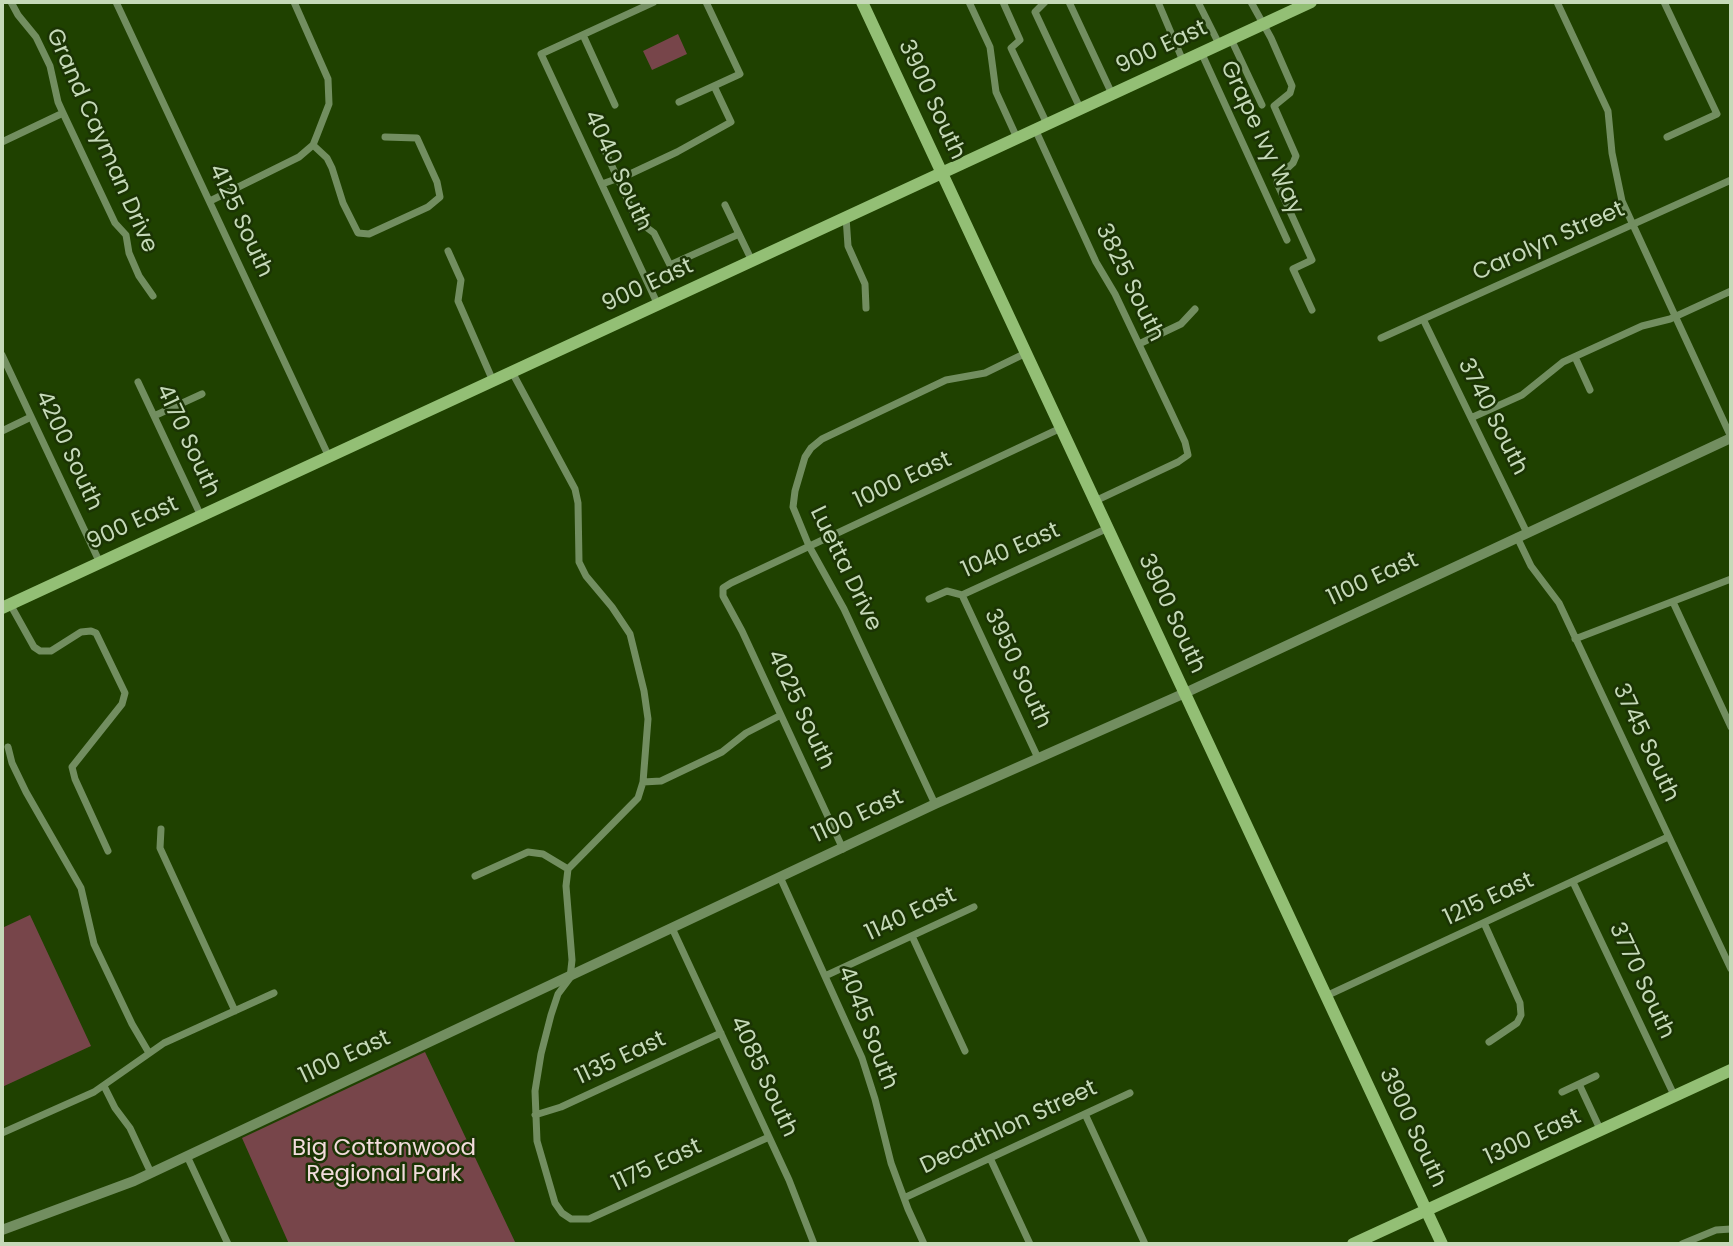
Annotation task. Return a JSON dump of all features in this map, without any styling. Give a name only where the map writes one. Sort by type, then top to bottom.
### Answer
[{"type":"main road","name":"3900 South","points":[[862,2],[1442,1244]]},
{"type":"main road","name":"900 East","points":[[7,605],[1311,2]]},
{"type":"main road","name":"1300 East","points":[[1353,1244],[1731,1070]]},
{"type":"street","name":"Grand Cayman Drive","points":[[11,2],[36,37],[50,66],[58,102],[114,223],[126,234],[129,253],[139,276],[153,296]]},
{"type":"street","name":"4125 South","points":[[116,2],[330,457]]},
{"type":"street","points":[[210,201],[299,158],[313,145],[329,104],[330,91],[323,67],[293,2]]},
{"type":"street","points":[[615,105],[583,35],[654,2]]},
{"type":"street","points":[[679,102],[740,74],[706,2]]},
{"type":"street","points":[[969,2],[990,47],[996,92],[1017,138]]},
{"type":"street","name":"3825 South","points":[[1003,2],[1020,40],[1011,48],[1096,262],[1139,344],[1185,442],[1188,455],[1095,501]]},
{"type":"street","points":[[1045,2],[1035,12],[1080,108]]},
{"type":"street","points":[[1069,2],[1112,94]]},
{"type":"street","points":[[1158,2],[1183,61]]},
{"type":"street","points":[[1198,2],[1219,44]]},
{"type":"street","points":[[1251,2],[1272,38],[1292,86],[1290,93],[1275,106],[1296,156],[1293,163],[1278,177],[1277,183],[1312,260],[1293,269],[1312,310]]},
{"type":"street","points":[[1557,2],[1608,111],[1619,190],[1633,226],[1731,437]]},
{"type":"street","points":[[1664,2],[1717,114],[1667,137]]},
{"type":"street","name":"4040 South","points":[[583,35],[541,54],[658,305]]},
{"type":"street","points":[[1231,39],[1262,105]]},
{"type":"street","name":"Grape Ivy Way","points":[[1201,52],[1287,240]]},
{"type":"street","points":[[602,184],[665,158],[731,122],[714,86]]},
{"type":"street","points":[[2,142],[63,113]]},
{"type":"street","points":[[313,145],[327,158],[343,203],[358,233],[369,234],[428,206],[440,197],[437,182],[417,138],[385,137]]},
{"type":"street","points":[[605,151],[635,216],[657,237],[670,265],[738,233]]},
{"type":"street","name":"Carolyn Street","points":[[1381,338],[1731,180]]},
{"type":"street","points":[[725,205],[752,261]]},
{"type":"street","points":[[846,217],[848,246],[865,284],[866,308]]},
{"type":"street","points":[[448,251],[461,280],[458,300],[493,381]]},
{"type":"street","points":[[1473,417],[1522,395],[1555,368],[1575,357],[1642,326],[1676,316],[1731,291]]},
{"type":"street","points":[[1139,344],[1181,324],[1195,309]]},
{"type":"street","name":"3740 South","points":[[1423,319],[1452,383],[1473,417],[1522,535]]},
{"type":"street","name":"Luetta Drive","points":[[934,804],[844,609],[809,546],[793,507],[799,471],[811,448],[832,433],[937,384],[954,377],[985,373],[1026,353]]},
{"type":"street","name":"4200 South","points":[[2,355],[100,563]]},
{"type":"street","points":[[1575,357],[1591,390]]},
{"type":"street","points":[[512,372],[577,494],[578,547],[582,569],[624,623],[634,646],[648,719],[643,782],[638,798],[568,869],[566,886],[572,960],[570,978],[558,994],[541,1054],[535,1091],[535,1115]]},
{"type":"street","name":"4170 South","points":[[138,382],[201,516]]},
{"type":"street","points":[[154,416],[202,394]]},
{"type":"street","points":[[2,432],[31,417]]},
{"type":"street","name":"1000 East","points":[[723,588],[1061,428]]},
{"type":"street","name":"1100 East","points":[[2,1230],[99,1196],[151,1173],[570,978],[934,804],[1185,693],[1731,437]]},
{"type":"street","name":"1040 East","points":[[929,600],[947,591],[962,595],[1108,528]]},
{"type":"street","name":"3745 South","points":[[1522,535],[1531,566],[1559,603],[1731,969]]},
{"type":"street","points":[[1575,639],[1731,579]]},
{"type":"street","name":"4025 South","points":[[723,588],[723,596],[843,849]]},
{"type":"street","name":"3950 South","points":[[962,595],[1038,758]]},
{"type":"street","points":[[1673,602],[1731,727]]},
{"type":"street","points":[[7,605],[26,625],[25,630],[34,647],[45,652],[82,632],[96,633],[125,693],[126,698],[122,704],[72,767],[108,851]]},
{"type":"street","points":[[643,782],[661,781],[722,752],[746,733],[781,715]]},
{"type":"street","points":[[8,747],[12,763],[26,792],[81,888],[94,944],[132,1024],[149,1053]]},
{"type":"street","points":[[161,829],[160,848],[235,1011]]},
{"type":"street","name":"1215 East","points":[[1326,996],[1668,837]]},
{"type":"street","points":[[475,876],[528,852],[543,854],[568,869]]},
{"type":"street","name":"4045 South","points":[[780,877],[866,1069],[888,1155],[924,1244]]},
{"type":"street","name":"3770 South","points":[[1573,882],[1674,1096]]},
{"type":"street","name":"1140 East","points":[[825,976],[974,907]]},
{"type":"street","points":[[1484,923],[1520,1003],[1521,1015],[1517,1023],[1489,1042]]},
{"type":"street","name":"4085 South","points":[[672,928],[789,1180],[814,1244]]},
{"type":"street","points":[[912,936],[965,1051]]},
{"type":"street","points":[[2,1133],[104,1086],[164,1043],[274,993]]},
{"type":"street","name":"1135 East","points":[[535,1115],[561,1107],[721,1034]]},
{"type":"street","points":[[1562,1092],[1596,1076]]},
{"type":"street","points":[[1579,1084],[1600,1129]]},
{"type":"street","points":[[104,1086],[115,1108],[130,1128],[151,1173]]},
{"type":"street","name":"Decathlon Street","points":[[904,1198],[1130,1093]]},
{"type":"street","points":[[1085,1114],[1145,1244]]},
{"type":"street","name":"1175 East","points":[[535,1115],[540,1157],[555,1203],[562,1213],[571,1219],[589,1219],[769,1137]]},
{"type":"street","points":[[187,1156],[228,1244]]},
{"type":"street","points":[[990,1158],[1030,1244]]},
{"type":"street","points":[[1682,1244],[1716,1230],[1731,1229]]},
{"type":"green space","points":[[678,34],[687,54],[652,70],[643,51]]},
{"type":"green space","points":[[30,915],[91,1046],[2,1087],[2,928]]},
{"type":"green space","name":"Big Cottonwood Regional Park","points":[[425,1052],[516,1244],[289,1244],[242,1138]]}]
